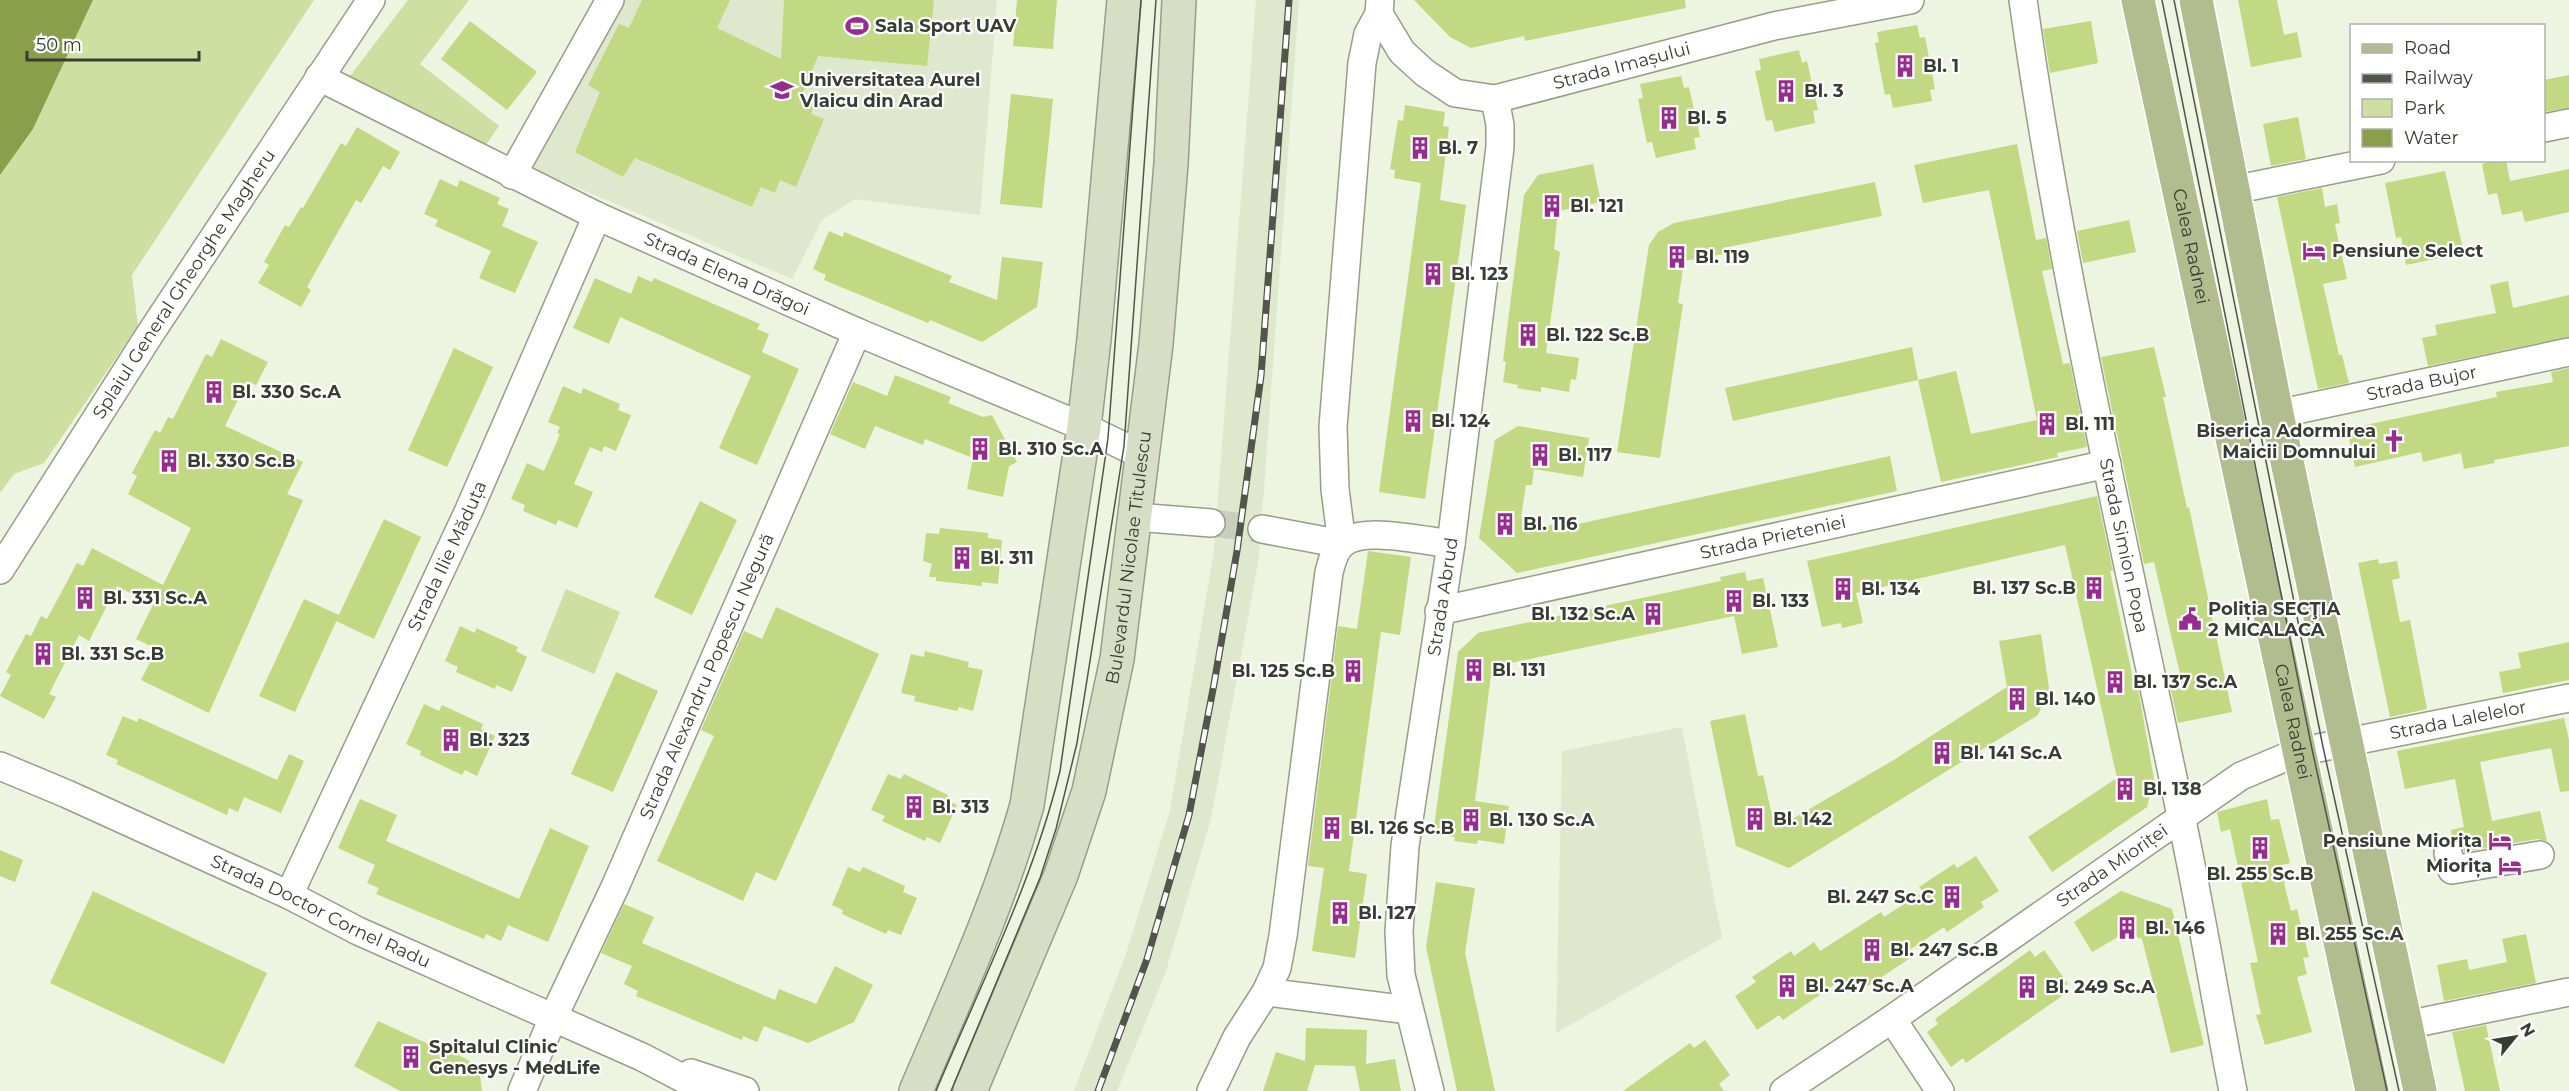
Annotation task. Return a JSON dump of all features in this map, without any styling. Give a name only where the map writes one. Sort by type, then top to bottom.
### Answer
[{"type":"main road","points":[[916,1091],[1011,861],[1027,805],[1084,427],[1124,0]]},
{"type":"main road","name":"Bulevardul Nicolae Titulescu","points":[[970,1091],[1061,875],[1089,792],[1118,659],[1156,344],[1170,175],[1179,0]]},
{"type":"main road","name":"Calea Radnei","points":[[2138,0],[2372,1091]]},
{"type":"main road","points":[[2196,0],[2277,414],[2420,1091]]},
{"type":"street","name":"Splaiul General Gheorghe Magheru","points":[[0,570],[150,334],[371,0]]},
{"type":"street","points":[[512,175],[610,0]]},
{"type":"street","name":"Strada Imașului","points":[[1380,7],[1402,52],[1425,73],[1455,93],[1495,99],[1774,26],[1910,0]]},
{"type":"street","name":"Strada Simion Popa","points":[[2023,0],[2038,112],[2107,464],[2181,816],[2233,1091]]},
{"type":"street","points":[[1342,544],[1335,489],[1333,428],[1362,63],[1368,34],[1380,7]]},
{"type":"street","name":"Strada Elena Drăgoi","points":[[319,77],[597,216],[857,332],[1084,427],[1142,455]]},
{"type":"street","name":"Strada Abrud","points":[[1430,1091],[1401,975],[1398,932],[1405,846],[1439,610],[1451,544],[1500,147],[1500,125],[1495,99]]},
{"type":"street","points":[[2545,128],[2569,123]]},
{"type":"street","points":[[2233,190],[2371,162]]},
{"type":"street","name":"Strada Ilie Măduța","points":[[289,895],[469,510],[597,216]]},
{"type":"street","name":"Strada Alexandru Popescu Negură","points":[[522,1091],[553,1018],[620,877],[857,332]]},
{"type":"street","name":"Strada Bujor","points":[[2277,414],[2569,352]]},
{"type":"street","name":"Strada Prieteniei","points":[[1439,610],[2107,464]]},
{"type":"street","points":[[1136,517],[1211,523]]},
{"type":"street","points":[[1262,529],[1342,544]]},
{"type":"street","points":[[1212,1091],[1237,1037],[1266,992],[1276,968],[1283,936],[1329,572],[1334,556],[1342,544],[1351,538],[1364,536],[1387,536],[1451,544]]},
{"type":"street","name":"Strada Lalelelor","points":[[2346,742],[2569,698]]},
{"type":"street","name":"Strada Mioriței","points":[[1784,1091],[1892,1019],[2241,776],[2298,752],[2346,742]]},
{"type":"street","name":"Strada Doctor Cornel Radu","points":[[0,766],[289,895],[358,931],[642,1057],[707,1091]]},
{"type":"street","points":[[2448,853],[2452,870],[2540,855]]},
{"type":"street","points":[[1266,992],[1410,1010]]},
{"type":"street","points":[[2406,1025],[2569,992]]},
{"type":"street","points":[[1892,1019],[1940,1091]]},
{"type":"street","name":"Strada Doctor Cornel Radu","points":[[642,1057],[745,1091]]},
{"type":"shaded area","name":"Universitatea Aurel Vlaicu din Arad","points":[[625,0],[997,0],[980,215],[855,199],[822,220],[792,279],[529,167]]},
{"type":"shaded area","points":[[1256,0],[1299,0],[1259,558],[1211,819],[1165,974],[1117,1091],[1074,1091],[1127,951],[1170,811],[1214,550]]},
{"type":"shaded area","points":[[1682,727],[1722,938],[1556,1033],[1562,751]]},
{"type":"green space","points":[[93,0],[314,0],[132,275],[138,326],[44,463],[14,474],[0,493],[0,175],[33,129]]},
{"type":"green space","points":[[408,0],[469,0],[420,64],[499,126],[483,149],[350,76]]},
{"type":"green space","points":[[566,589],[620,612],[594,674],[541,651]]},
{"type":"water","points":[[0,0],[93,0],[33,129],[0,175]]},
{"type":"building","points":[[642,0],[730,0],[717,28],[781,59],[784,0],[934,0],[927,66],[818,56],[801,97],[815,103],[811,114],[824,119],[796,187],[780,180],[775,193],[761,187],[752,207],[635,158],[623,177],[575,152],[600,92],[588,85],[619,24],[629,28]]},
{"type":"building","points":[[1017,0],[1057,0],[1053,49],[1013,46]]},
{"type":"building","points":[[1414,0],[1685,0],[1686,8],[1525,41],[1524,36],[1471,48],[1450,37]]},
{"type":"building","points":[[2238,0],[2277,0],[2284,35],[2297,32],[2302,57],[2251,67]]},
{"type":"building","points":[[470,21],[537,72],[507,110],[441,59]]},
{"type":"building","points":[[2091,21],[2098,63],[2050,73],[2043,29]]},
{"type":"building","name":"Bl. 1","points":[[1917,25],[1920,38],[1925,37],[1935,89],[1930,90],[1932,101],[1893,108],[1890,94],[1885,95],[1875,43],[1879,42],[1877,32]]},
{"type":"building","name":"Bl. 3","points":[[1799,50],[1802,63],[1807,61],[1818,110],[1813,111],[1815,123],[1775,132],[1772,120],[1766,121],[1755,71],[1761,70],[1759,59]]},
{"type":"building","points":[[2569,75],[2569,108],[2545,112],[2545,80]]},
{"type":"building","name":"Bl. 5","points":[[1681,76],[1684,88],[1689,87],[1700,137],[1694,138],[1696,149],[1656,158],[1652,142],[1647,143],[1638,99],[1643,98],[1640,84]]},
{"type":"building","points":[[1011,94],[1053,99],[1042,208],[1000,204]]},
{"type":"building","points":[[1405,105],[1445,112],[1443,126],[1449,127],[1440,200],[1466,205],[1425,499],[1379,492],[1421,183],[1394,178],[1395,170],[1390,169],[1398,120],[1403,121]]},
{"type":"building","points":[[2298,117],[2306,159],[2271,166],[2263,124]]},
{"type":"building","points":[[357,127],[400,152],[390,170],[383,166],[361,203],[356,200],[307,287],[311,290],[301,307],[258,283],[269,265],[264,262],[285,225],[289,227],[301,207],[303,208],[341,143],[346,146]]},
{"type":"building","points":[[2017,144],[2036,240],[2046,238],[2052,269],[2042,271],[2063,364],[2070,363],[2087,447],[2057,453],[2058,457],[1941,482],[1918,380],[1956,371],[1971,434],[2037,420],[1989,190],[1923,203],[1914,165]]},
{"type":"building","points":[[2506,162],[2510,181],[2569,169],[2569,212],[2525,222],[2522,211],[2502,215],[2497,193],[2488,195],[2482,164]]},
{"type":"building","points":[[1593,164],[1601,202],[1558,211],[1554,249],[1560,252],[1546,353],[1579,358],[1576,380],[1571,379],[1569,392],[1541,387],[1541,392],[1517,388],[1518,385],[1503,382],[1506,362],[1503,361],[1524,195],[1538,175]]},
{"type":"building","points":[[2445,171],[2464,253],[2406,265],[2401,237],[2396,238],[2385,183]]},
{"type":"building","points":[[440,179],[457,187],[460,180],[500,198],[497,204],[509,209],[502,226],[538,242],[515,293],[479,278],[491,251],[435,226],[438,220],[424,214]]},
{"type":"building","points":[[1875,182],[1882,216],[1723,248],[1724,254],[1684,261],[1678,303],[1683,304],[1660,458],[1617,452],[1649,245],[1658,232],[1674,223]]},
{"type":"building","points":[[2322,188],[2325,207],[2337,204],[2340,223],[2335,224],[2347,279],[2323,284],[2339,355],[2342,355],[2349,383],[2318,389],[2277,197]]},
{"type":"building","points":[[2129,220],[2136,252],[2083,263],[2077,231]]},
{"type":"building","points":[[829,231],[843,237],[844,232],[952,276],[949,282],[997,300],[1002,257],[1043,262],[1037,307],[982,342],[930,320],[928,323],[824,280],[826,275],[813,269]]},
{"type":"building","points":[[638,276],[652,282],[654,278],[760,324],[757,329],[769,334],[762,352],[799,369],[757,465],[719,448],[751,376],[620,317],[609,344],[573,328],[595,278],[631,294]]},
{"type":"building","points":[[2508,281],[2513,308],[2569,295],[2569,337],[2428,366],[2422,338],[2437,335],[2435,325],[2496,313],[2490,285]]},
{"type":"building","points":[[221,339],[268,362],[256,385],[247,381],[225,426],[303,462],[287,494],[303,500],[209,713],[141,680],[157,649],[136,639],[153,605],[117,586],[89,641],[79,635],[49,694],[56,697],[44,719],[0,696],[11,675],[6,672],[26,634],[31,636],[41,616],[47,619],[77,563],[83,566],[92,548],[163,585],[191,528],[128,494],[137,476],[132,473],[155,430],[160,433],[168,417],[173,419],[206,354],[212,357]]},
{"type":"building","points":[[1912,347],[1918,380],[1733,421],[1725,388]]},
{"type":"building","points":[[2154,347],[2232,712],[2178,723],[2168,676],[2180,674],[2154,562],[2144,564],[2101,357]]},
{"type":"building","points":[[454,348],[493,367],[447,467],[408,450]]},
{"type":"building","points":[[2569,368],[2569,446],[2494,460],[2495,463],[2464,469],[2461,453],[2423,462],[2421,452],[2355,467],[2347,429],[2497,397],[2496,392],[2553,382],[2551,372]]},
{"type":"building","points":[[895,375],[951,397],[948,403],[983,417],[992,415],[1017,462],[1009,466],[1003,497],[967,489],[973,458],[925,439],[923,445],[875,426],[865,449],[830,434],[853,382],[887,396]]},
{"type":"building","points":[[563,386],[581,394],[583,388],[620,404],[618,410],[631,415],[616,451],[604,446],[602,452],[590,447],[574,484],[593,492],[577,528],[558,520],[556,525],[523,511],[525,505],[511,499],[527,463],[544,471],[560,434],[557,433],[560,427],[548,422]]},
{"type":"building","points":[[1518,426],[1589,438],[1583,477],[1534,469],[1532,485],[1526,485],[1521,517],[1535,529],[1568,521],[1569,526],[1890,456],[1897,491],[1517,573],[1479,538],[1495,440]]},
{"type":"building","points":[[2097,496],[2113,571],[2110,571],[2134,683],[2137,682],[2154,779],[2147,807],[2052,872],[2028,837],[2117,778],[2065,545],[1856,593],[1863,623],[1842,628],[1841,623],[1822,627],[1807,561]]},
{"type":"building","points":[[700,501],[737,520],[692,615],[654,597]]},
{"type":"building","points":[[384,519],[421,537],[374,639],[336,621]]},
{"type":"building","name":"Bl. 311","points":[[940,528],[988,533],[988,538],[1002,540],[998,584],[982,582],[982,586],[936,581],[936,577],[929,577],[932,564],[923,561],[926,533],[939,534]]},
{"type":"building","points":[[1368,551],[1411,557],[1400,635],[1381,632],[1349,871],[1367,874],[1355,958],[1312,951],[1324,868],[1308,866],[1338,626],[1357,629]]},
{"type":"building","points":[[2378,559],[2379,564],[2397,561],[2400,578],[2392,580],[2400,622],[2410,620],[2427,709],[2390,717],[2358,563]]},
{"type":"building","points":[[1745,572],[1747,581],[1763,578],[1778,647],[1742,654],[1734,616],[1492,667],[1475,801],[1509,806],[1504,844],[1478,840],[1477,844],[1454,841],[1455,837],[1433,834],[1458,652],[1478,633],[1721,581],[1720,577]]},
{"type":"building","points":[[304,599],[339,615],[295,712],[259,696]]},
{"type":"building","points":[[776,607],[879,654],[776,881],[756,872],[743,901],[657,861],[714,736],[701,730],[744,631],[762,639]]},
{"type":"building","points":[[460,626],[475,633],[476,628],[518,647],[516,651],[527,657],[512,692],[496,685],[495,689],[456,672],[458,667],[445,661]]},
{"type":"building","points":[[2041,634],[2049,688],[2038,715],[1789,868],[1736,846],[1710,721],[1745,714],[1758,776],[1763,775],[1775,829],[1892,761],[2007,687],[1999,641]]},
{"type":"building","points":[[2569,642],[2569,680],[2503,693],[2499,672],[2521,668],[2518,653]]},
{"type":"building","points":[[925,651],[969,662],[968,667],[983,670],[973,711],[959,707],[957,711],[914,701],[915,696],[901,693],[911,654],[924,657]]},
{"type":"building","points":[[616,672],[658,691],[613,792],[571,774]]},
{"type":"building","name":"Bl. 323","points":[[424,704],[439,711],[442,705],[483,724],[481,729],[495,736],[477,776],[465,770],[462,775],[420,755],[421,751],[406,744]]},
{"type":"building","points":[[123,716],[137,722],[139,718],[277,780],[289,754],[304,761],[281,813],[244,797],[238,812],[229,808],[227,815],[116,764],[118,760],[106,755]]},
{"type":"building","points":[[2564,718],[2569,740],[2569,791],[2560,792],[2551,748],[2480,762],[2492,821],[2540,811],[2547,841],[2537,839],[2464,852],[2460,843],[2452,838],[2451,830],[2464,827],[2455,779],[2405,789],[2397,751]]},
{"type":"building","name":"Bl. 313","points":[[888,774],[901,779],[904,774],[948,795],[946,800],[957,805],[940,843],[927,837],[925,841],[882,821],[885,816],[871,810]]},
{"type":"building","points":[[360,799],[397,815],[386,841],[519,899],[550,828],[589,846],[548,942],[508,925],[501,941],[486,934],[484,939],[376,894],[379,888],[367,883],[375,865],[338,848]]},
{"type":"building","points":[[2267,799],[2271,820],[2279,819],[2290,863],[2281,865],[2285,887],[2291,911],[2297,909],[2309,957],[2303,958],[2307,974],[2297,977],[2312,1032],[2265,1045],[2256,1015],[2261,1014],[2250,963],[2258,962],[2230,829],[2221,832],[2217,812]]},
{"type":"building","points":[[0,850],[23,860],[15,882],[0,876]]},
{"type":"building","points":[[1976,856],[1999,891],[1981,902],[1984,907],[1947,932],[1944,927],[1905,953],[1909,959],[1868,986],[1865,980],[1847,992],[1840,981],[1783,1020],[1779,1015],[1757,1030],[1735,996],[1756,982],[1752,977],[1791,951],[1794,956],[1814,942],[1820,951],[1881,912],[1884,917],[1923,892],[1919,887],[1954,864],[1957,868]]},
{"type":"building","points":[[848,867],[860,872],[863,867],[905,886],[903,892],[917,898],[901,935],[888,930],[886,934],[842,914],[843,910],[832,905]]},
{"type":"building","points":[[1436,882],[1475,888],[1465,953],[1495,1091],[1457,1091],[1426,947]]},
{"type":"building","points":[[93,891],[267,973],[224,1064],[50,983]]},
{"type":"building","name":"Bl. 146","points":[[2121,891],[2172,909],[2204,1045],[2171,1053],[2142,939],[2125,933],[2092,952],[2074,922]]},
{"type":"building","points":[[624,904],[654,917],[642,943],[775,1000],[779,989],[816,1004],[835,966],[873,985],[854,1022],[808,1043],[764,1026],[757,1042],[743,1036],[742,1040],[636,996],[638,991],[624,984],[632,966],[601,953]]},
{"type":"building","points":[[2526,934],[2536,983],[2444,1001],[2437,965],[2467,959],[2469,970],[2507,962],[2502,939]]},
{"type":"building","points":[[2030,950],[2035,957],[2044,950],[2068,984],[2058,990],[2062,996],[1966,1063],[1963,1058],[1951,1067],[1927,1032],[1938,1024],[1935,1019]]},
{"type":"building","name":"Spitalul Clinic Genesys - MedLife","points":[[378,1021],[471,1062],[479,1069],[482,1091],[400,1091],[354,1066]]},
{"type":"building","points":[[2486,1025],[2500,1091],[2465,1091],[2452,1032]]},
{"type":"building","points":[[1306,1028],[1367,1030],[1366,1064],[1395,1059],[1401,1091],[1360,1091],[1355,1066],[1315,1065],[1307,1091],[1263,1091],[1276,1052],[1305,1061]]},
{"type":"building","points":[[1705,1040],[1730,1075],[1719,1084],[1724,1091],[1623,1091],[1690,1043],[1694,1048]]},
{"type":"tunnel","points":[[1211,523],[1262,529]]},
{"type":"tram line","points":[[936,1091],[1021,893],[1049,812],[1060,771],[1108,438],[1141,0]]},
{"type":"tram line","points":[[951,1091],[1040,878],[1056,829],[1077,743],[1124,446],[1156,0]]},
{"type":"tram line","points":[[2162,0],[2312,749],[2387,1091]]},
{"type":"tram line","points":[[2174,0],[2323,747],[2399,1091]]},
{"type":"railway","points":[[1098,1091],[1147,959],[1189,815],[1214,684],[1237,551],[1261,376],[1289,0]]},
{"type":"place","name":"Sala Sport UAV","points":[[857,26]]},
{"type":"place","name":"Bl. 1","points":[[1905,66]]},
{"type":"place","name":"Universitatea Aurel Vlaicu din Arad","points":[[782,90]]},
{"type":"place","name":"Bl. 3","points":[[1786,91]]},
{"type":"place","name":"Bl. 5","points":[[1669,118]]},
{"type":"place","name":"Bl. 7","points":[[1420,148]]},
{"type":"place","name":"Bl. 121","points":[[1552,206]]},
{"type":"place","name":"Pensiune Select","points":[[2314,251]]},
{"type":"place","name":"Bl. 119","points":[[1677,257]]},
{"type":"place","name":"Bl. 123","points":[[1433,274]]},
{"type":"place","name":"Bl. 122 Sc.B","points":[[1528,335]]},
{"type":"place","name":"Bl. 330 Sc.A","points":[[214,392]]},
{"type":"place","name":"Bl. 124","points":[[1413,421]]},
{"type":"place","name":"Bl. 111","points":[[2047,424]]},
{"type":"place","name":"Biserica Adormirea Maicii Domnului","points":[[2394,441]]},
{"type":"place","name":"Bl. 310 Sc.A","points":[[980,449]]},
{"type":"place","name":"Bl. 117","points":[[1540,455]]},
{"type":"place","name":"Bl. 330 Sc.B","points":[[169,461]]},
{"type":"place","name":"Bl. 116","points":[[1505,524]]},
{"type":"place","name":"Bl. 311","points":[[962,558]]},
{"type":"place","name":"Bl. 137 Sc.B","points":[[2094,588]]},
{"type":"place","name":"Bl. 134","points":[[1843,589]]},
{"type":"place","name":"Bl. 331 Sc.A","points":[[85,598]]},
{"type":"place","name":"Bl. 133","points":[[1734,601]]},
{"type":"place","name":"Bl. 132 Sc.A","points":[[1653,614]]},
{"type":"place","name":"Poliția SECŢIA 2 MICALACA","points":[[2190,619]]},
{"type":"place","name":"Bl. 331 Sc.B","points":[[43,654]]},
{"type":"place","name":"Bl. 131","points":[[1474,670]]},
{"type":"place","name":"Bl. 125 Sc.B","points":[[1353,671]]},
{"type":"place","name":"Bl. 137 Sc.A","points":[[2115,682]]},
{"type":"place","name":"Bl. 140","points":[[2017,699]]},
{"type":"place","name":"Bl. 323","points":[[451,740]]},
{"type":"place","name":"Bl. 141 Sc.A","points":[[1942,753]]},
{"type":"place","name":"Bl. 138","points":[[2125,789]]},
{"type":"place","name":"Bl. 313","points":[[914,807]]},
{"type":"place","name":"Bl. 142","points":[[1755,819]]},
{"type":"place","name":"Bl. 130 Sc.A","points":[[1471,820]]},
{"type":"place","name":"Bl. 126 Sc.B","points":[[1332,828]]},
{"type":"place","name":"Pensiune Miorița","points":[[2500,841]]},
{"type":"place","name":"Bl. 255 Sc.B","points":[[2260,848]]},
{"type":"place","name":"Miorița","points":[[2510,866]]},
{"type":"place","name":"Bl. 247 Sc.C","points":[[1952,897]]},
{"type":"place","name":"Bl. 127","points":[[1340,913]]},
{"type":"place","name":"Bl. 146","points":[[2127,928]]},
{"type":"place","name":"Bl. 255 Sc.A","points":[[2278,934]]},
{"type":"place","name":"Bl. 247 Sc.B","points":[[1872,950]]},
{"type":"place","name":"Bl. 247 Sc.A","points":[[1787,986]]},
{"type":"place","name":"Bl. 249 Sc.A","points":[[2027,987]]},
{"type":"place","name":"Spitalul Clinic Genesys - MedLife","points":[[411,1057]]}]
